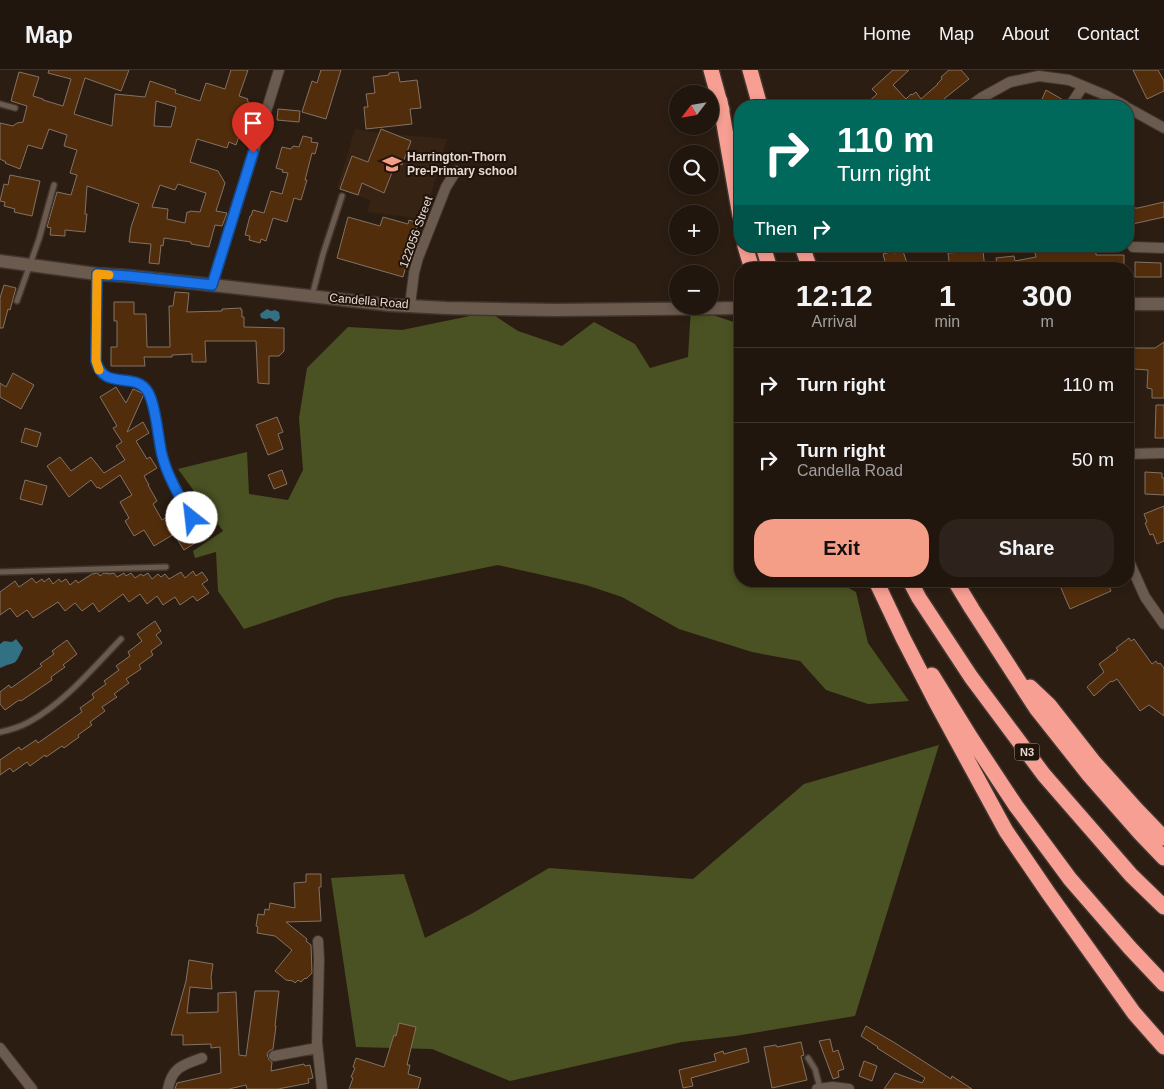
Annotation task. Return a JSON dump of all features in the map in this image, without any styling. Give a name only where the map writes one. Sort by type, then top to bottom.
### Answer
[{"type":"highway","points":[[710,70],[734,149]]},
{"type":"highway","points":[[750,70],[758,100]]},
{"type":"highway","points":[[720,101],[734,182]]},
{"type":"highway","points":[[879,587],[928,687],[1006,831],[1128,1005],[1164,1047]]},
{"type":"highway","points":[[880,587],[971,738],[1016,806],[1070,879],[1164,984]]},
{"type":"highway","name":"N3","points":[[913,587],[971,677],[1044,775],[1131,875],[1164,907]]},
{"type":"highway","points":[[959,587],[1036,708],[1089,775],[1164,858]]},
{"type":"highway","points":[[1014,673],[1050,705],[1093,761],[1164,838]]},
{"type":"street","points":[[212,285],[279,70]]},
{"type":"street","points":[[978,100],[1010,82],[1047,73],[1105,94],[1115,100]]},
{"type":"street","points":[[1074,100],[1083,86]]},
{"type":"street","points":[[1134,111],[1164,128]]},
{"type":"street","name":"122056 Street","points":[[410,305],[418,258],[446,187],[456,170]]},
{"type":"street","points":[[1134,246],[1164,248]]},
{"type":"street","name":"Candella Road","points":[[0,261],[97,274],[390,305],[555,310],[734,308]]},
{"type":"street","points":[[1134,304],[1164,304]]},
{"type":"street","points":[[1134,454],[1164,452]]},
{"type":"street","points":[[1134,573],[1145,598],[1164,624]]},
{"type":"street","points":[[318,940],[317,1048],[322,1089]]},
{"type":"street","points":[[0,1048],[32,1089]]},
{"type":"street","points":[[274,1056],[317,1048]]},
{"type":"street","points":[[168,1089],[169,1079],[173,1073],[180,1067],[202,1058]]},
{"type":"street","points":[[819,1089],[833,1087],[849,1089]]},
{"type":"lane","points":[[0,104],[15,108]]},
{"type":"lane","points":[[17,300],[30,265],[54,185]]},
{"type":"lane","points":[[312,296],[342,196]]},
{"type":"lane","points":[[97,274],[96,361],[98,367],[102,374],[108,378],[142,385],[148,392],[154,410],[167,471],[192,518]]},
{"type":"lane","points":[[0,572],[166,567]]},
{"type":"lane","points":[[0,732],[30,722],[52,707],[121,639]]},
{"type":"lane","points":[[808,1058],[815,1069],[819,1089]]},
{"type":"shaded area","name":"Harrington-Thorn Pre-Primary school","points":[[355,129],[447,139],[424,219],[367,212],[371,200],[337,189]]},
{"type":"green space","points":[[489,312],[518,331],[562,346],[594,322],[635,344],[650,368],[688,357],[691,315],[712,315],[734,322],[734,587],[847,587],[856,592],[868,643],[909,701],[868,704],[826,690],[800,661],[752,652],[679,629],[622,597],[586,585],[498,565],[336,598],[244,629],[218,591],[216,552],[195,558],[193,551],[223,531],[178,469],[247,452],[249,494],[288,500],[303,470],[299,418],[307,368],[348,327],[402,330]]},
{"type":"green space","points":[[939,745],[855,1016],[735,1036],[682,1042],[510,1081],[432,1049],[356,1047],[331,878],[404,874],[425,938],[473,913],[549,868],[693,879],[804,784]]},
{"type":"water","points":[[267,309],[279,312],[279,320],[261,318],[260,314]]},
{"type":"water","points":[[16,639],[23,648],[18,658],[15,662],[0,668],[0,644],[4,641],[12,642]]},
{"type":"building","points":[[49,70],[129,70],[121,91],[85,78],[74,114],[112,126],[115,94],[145,97],[150,81],[176,90],[175,93],[200,101],[206,83],[225,89],[231,70],[248,70],[239,96],[248,99],[247,101],[249,102],[245,114],[250,116],[247,125],[243,124],[236,145],[229,142],[227,148],[197,139],[190,162],[218,171],[225,183],[216,211],[227,213],[222,226],[215,225],[209,247],[164,238],[163,246],[161,245],[159,264],[149,263],[151,244],[129,242],[131,227],[139,204],[87,186],[85,232],[65,230],[65,236],[50,235],[51,228],[47,227],[57,192],[71,195],[77,175],[70,173],[77,150],[64,146],[67,135],[49,129],[42,149],[28,145],[20,169],[0,159],[0,123],[13,126],[23,122],[27,106],[11,101],[19,72],[39,77],[33,96],[63,106],[71,79],[48,73]],"holes":[[[156,101],[176,107],[171,127],[154,126]],[[178,184],[206,193],[200,212],[187,212],[185,223],[167,219],[168,209],[152,207],[160,185],[175,190]]]},
{"type":"building","points":[[321,70],[341,70],[326,119],[302,112],[312,81],[317,83]]},
{"type":"building","points":[[893,70],[909,70],[893,85],[906,99],[916,92],[921,99],[938,84],[942,79],[941,77],[949,70],[961,70],[969,79],[943,100],[870,100],[877,94],[872,89]]},
{"type":"building","points":[[1133,70],[1158,70],[1164,81],[1164,91],[1147,99]]},
{"type":"building","points":[[398,72],[400,82],[417,80],[421,108],[410,109],[412,124],[366,129],[364,107],[368,107],[366,94],[375,93],[373,77]]},
{"type":"building","points":[[1046,90],[1063,100],[1042,100]]},
{"type":"building","points":[[278,109],[300,111],[299,122],[277,120]]},
{"type":"building","points":[[381,129],[411,141],[402,165],[396,162],[384,193],[362,183],[358,195],[340,189],[352,156],[368,162]]},
{"type":"building","points":[[303,136],[312,138],[311,142],[318,143],[315,154],[312,153],[301,200],[294,198],[287,222],[273,218],[266,241],[261,239],[260,243],[249,240],[250,236],[245,235],[253,210],[264,213],[271,191],[282,194],[288,173],[276,168],[282,147],[291,149],[293,146],[299,147]]},
{"type":"building","points":[[10,175],[40,181],[32,216],[14,212],[15,209],[4,206],[5,202],[0,201],[4,184],[8,185]]},
{"type":"building","points":[[1164,202],[1164,217],[1134,224],[1134,208]]},
{"type":"building","points":[[348,217],[380,226],[383,217],[408,224],[409,220],[418,223],[403,277],[337,258]]},
{"type":"building","points":[[903,252],[907,262],[885,262],[883,254]]},
{"type":"building","points":[[983,252],[984,262],[949,262],[948,253]]},
{"type":"building","points":[[1035,252],[1096,252],[1096,255],[1124,255],[1124,262],[997,262],[996,258],[1014,256],[1015,261],[1036,257]]},
{"type":"building","points":[[1135,262],[1161,263],[1161,277],[1135,277]]},
{"type":"building","points":[[4,285],[16,288],[3,328],[0,328],[0,298]]},
{"type":"building","points":[[175,292],[189,293],[187,312],[222,311],[222,309],[241,308],[242,317],[244,317],[244,327],[284,328],[284,351],[279,356],[269,356],[269,384],[258,383],[256,341],[205,341],[206,362],[192,362],[192,354],[172,355],[172,357],[144,357],[145,366],[111,366],[111,347],[117,347],[117,321],[114,321],[114,302],[134,302],[134,314],[146,314],[147,347],[170,347],[169,306],[173,306]]},
{"type":"building","points":[[1164,342],[1164,398],[1152,398],[1152,389],[1147,388],[1148,370],[1134,369],[1134,348],[1155,348]]},
{"type":"building","points":[[13,373],[34,385],[21,409],[0,397],[0,383],[6,387]]},
{"type":"building","points":[[116,387],[126,403],[133,389],[144,394],[127,432],[143,422],[149,433],[136,441],[147,459],[150,457],[157,468],[144,476],[157,501],[153,504],[162,520],[172,514],[182,529],[190,525],[193,530],[205,523],[211,533],[184,550],[174,534],[154,546],[144,530],[134,536],[125,521],[129,518],[120,502],[132,495],[120,475],[100,489],[91,480],[69,497],[47,466],[60,457],[71,471],[91,457],[104,473],[125,460],[116,446],[122,442],[113,428],[117,426],[100,397]]},
{"type":"building","points":[[1156,405],[1164,405],[1164,438],[1155,438]]},
{"type":"building","points":[[277,417],[283,432],[278,434],[283,449],[268,455],[256,425]]},
{"type":"building","points":[[25,428],[41,433],[37,447],[21,442]]},
{"type":"building","points":[[282,470],[287,484],[274,489],[268,475]]},
{"type":"building","points":[[1145,472],[1162,473],[1162,478],[1164,478],[1164,495],[1145,494]]},
{"type":"building","points":[[25,480],[47,486],[42,505],[20,499]]},
{"type":"building","points":[[1164,506],[1164,541],[1157,544],[1153,534],[1150,535],[1145,523],[1147,522],[1144,514]]},
{"type":"building","points":[[193,571],[196,576],[202,572],[208,580],[202,584],[209,593],[197,601],[193,596],[180,605],[175,597],[163,605],[157,596],[147,604],[140,594],[129,602],[123,594],[99,612],[93,603],[82,611],[75,603],[65,611],[58,602],[33,618],[27,610],[17,617],[10,608],[0,615],[0,592],[15,581],[19,587],[32,578],[36,583],[42,579],[44,582],[49,578],[53,584],[59,579],[61,582],[66,579],[70,585],[76,580],[78,583],[92,574],[98,573],[100,576],[104,573],[114,573],[117,577],[124,573],[126,576],[131,573],[135,578],[141,574],[143,576],[148,573],[152,579],[158,574],[161,577],[165,574],[169,579],[181,572],[185,578]]},
{"type":"building","points":[[1109,587],[1111,591],[1070,609],[1061,588]]},
{"type":"building","points":[[155,621],[161,631],[156,635],[162,643],[151,651],[153,655],[139,665],[141,669],[126,679],[129,683],[114,694],[117,697],[102,707],[105,711],[90,722],[92,725],[64,748],[62,746],[46,757],[45,755],[30,766],[27,762],[13,772],[10,768],[0,775],[0,760],[19,747],[21,750],[36,740],[38,743],[82,712],[80,708],[94,698],[92,694],[106,684],[104,681],[119,670],[116,666],[130,656],[128,652],[142,641],[137,634]]},
{"type":"building","points":[[1129,638],[1131,641],[1134,639],[1152,664],[1156,661],[1164,668],[1164,716],[1149,705],[1140,711],[1117,679],[1111,681],[1094,696],[1087,687],[1104,672],[1099,664],[1118,650],[1116,648]]},
{"type":"building","points":[[67,640],[77,654],[63,665],[65,667],[51,677],[52,680],[5,710],[0,704],[0,692],[9,685],[11,688],[42,666],[40,664],[54,654],[52,651]]},
{"type":"building","points":[[306,874],[321,874],[321,887],[319,887],[321,921],[286,922],[307,939],[306,941],[311,945],[312,973],[301,982],[298,980],[295,983],[286,980],[275,971],[292,950],[275,936],[257,933],[258,927],[256,926],[258,914],[264,915],[265,909],[269,910],[270,903],[295,908],[294,883],[306,882]]},
{"type":"building","points":[[189,960],[213,964],[212,989],[190,987],[187,1013],[218,1012],[218,993],[236,992],[239,1055],[246,1056],[255,991],[279,991],[273,1049],[267,1054],[272,1062],[271,1071],[304,1064],[305,1066],[310,1065],[313,1078],[308,1079],[309,1083],[278,1089],[247,1089],[246,1085],[229,1089],[175,1089],[177,1083],[221,1073],[220,1047],[211,1048],[211,1044],[183,1045],[183,1035],[171,1035],[186,981]]},
{"type":"building","points":[[399,1023],[416,1027],[407,1065],[410,1065],[408,1074],[421,1078],[418,1089],[349,1089],[356,1058],[384,1067]]},
{"type":"building","points":[[866,1026],[951,1079],[952,1076],[972,1089],[884,1089],[895,1073],[922,1083],[925,1078],[861,1036]]},
{"type":"building","points":[[830,1039],[833,1052],[838,1050],[844,1069],[838,1071],[839,1077],[833,1079],[819,1041]]},
{"type":"building","points":[[801,1042],[804,1055],[801,1056],[807,1080],[772,1088],[764,1047],[776,1045],[777,1047]]},
{"type":"building","points":[[746,1048],[749,1062],[691,1078],[693,1086],[683,1088],[679,1070],[716,1061],[714,1054],[723,1051],[724,1054]]},
{"type":"building","points":[[864,1061],[877,1066],[872,1081],[859,1076]]},
{"type":"slow traffic","points":[[99,370],[96,361],[97,274],[109,275]]},
{"type":"place","name":"Harrington-Thorn Pre-Primary school","points":[[392,164]]},
{"type":"route","points":[[192,518],[167,471],[154,410],[148,392],[142,385],[108,378],[99,370],[96,361],[97,274],[212,285],[253,153]]}]
